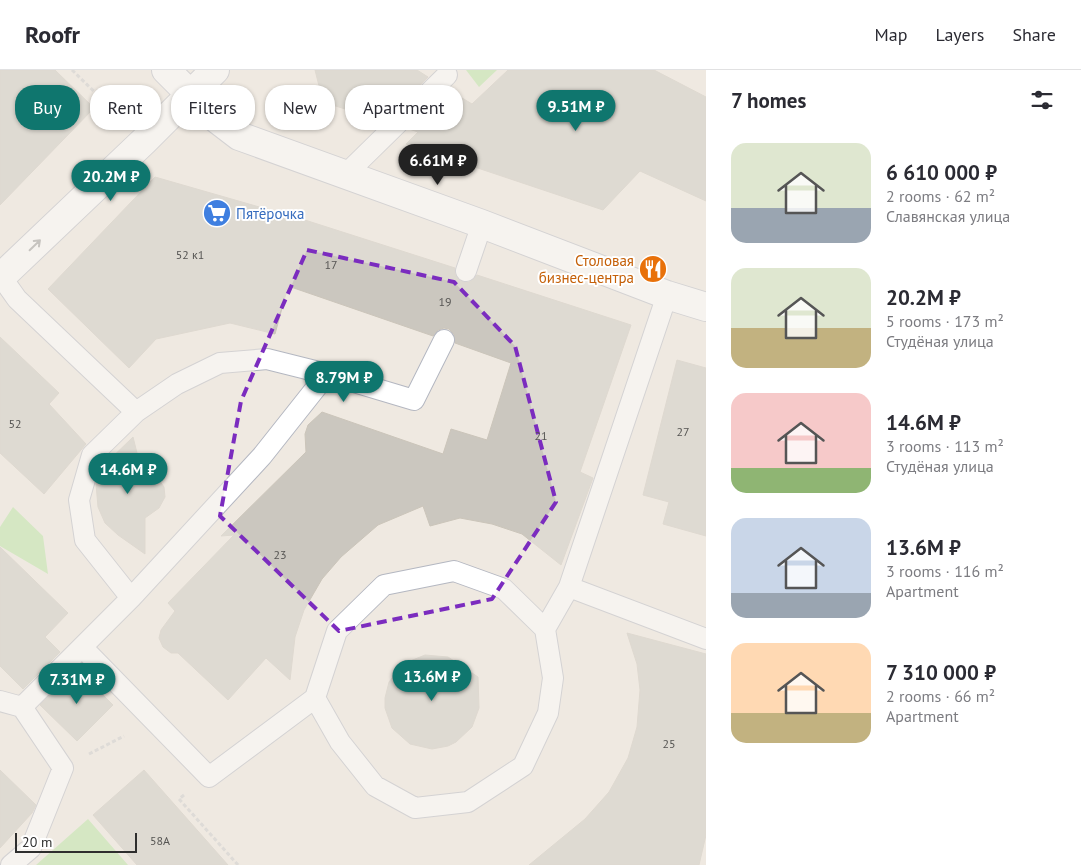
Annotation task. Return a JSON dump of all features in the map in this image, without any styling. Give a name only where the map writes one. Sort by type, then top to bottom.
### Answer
[{"type":"street","points":[[166,70],[182,85]]},
{"type":"street","points":[[199,85],[215,70]]},
{"type":"street","points":[[1,277],[144,141],[171,113]]},
{"type":"street","points":[[231,130],[239,136],[482,224],[667,295],[706,307]]},
{"type":"lane","points":[[345,175],[447,75]]},
{"type":"lane","points":[[466,271],[482,224]]},
{"type":"lane","points":[[1,277],[17,299],[136,412]]},
{"type":"lane","points":[[545,629],[569,587],[667,295]]},
{"type":"lane","points":[[131,598],[84,540],[79,500],[92,455],[136,412],[177,384],[220,363],[267,359],[327,374],[414,400],[444,340]]},
{"type":"lane","points":[[22,707],[131,598],[262,456],[327,374]]},
{"type":"lane","points":[[82,647],[209,777],[315,698],[337,631],[384,586],[454,571],[504,589],[545,629],[553,678],[548,713],[523,766],[468,802],[415,808],[376,786],[340,742],[315,698]]},
{"type":"lane","points":[[569,587],[706,639]]},
{"type":"lane","points":[[0,701],[22,707],[63,768],[31,848],[11,865]]},
{"type":"path","points":[[72,70],[90,88]]},
{"type":"path","points":[[63,768],[153,720]]},
{"type":"path","points":[[209,777],[179,799],[238,865]]},
{"type":"highlighted area","points":[[307,250],[454,282],[515,346],[556,502],[492,599],[339,631],[220,516],[241,401]]},
{"type":"green space","points":[[466,70],[497,70],[479,87]]},
{"type":"green space","points":[[13,507],[43,536],[48,574],[0,546],[0,527]]},
{"type":"green space","points":[[88,819],[128,865],[36,865]]},
{"type":"building","points":[[0,70],[55,70],[70,85],[15,85],[15,130],[73,130],[0,205]]},
{"type":"building","points":[[315,70],[417,70],[428,77],[420,85],[345,85],[345,109],[335,106],[335,85],[319,85]]},
{"type":"building","points":[[508,70],[654,70],[706,97],[706,201],[640,171],[603,210],[406,144],[418,132],[412,130],[463,130],[463,99],[472,104]]},
{"type":"building","points":[[80,94],[90,104],[90,112],[80,122]]},
{"type":"building","points":[[155,177],[308,221],[455,268],[457,278],[463,282],[473,280],[477,275],[631,325],[580,472],[593,478],[561,565],[522,534],[492,524],[460,518],[430,526],[423,506],[378,525],[341,557],[322,579],[304,610],[295,637],[290,680],[266,658],[228,700],[178,653],[171,653],[163,647],[159,638],[161,630],[175,611],[168,603],[234,535],[221,536],[306,452],[305,434],[308,425],[322,412],[443,454],[451,429],[487,440],[511,363],[455,343],[454,334],[449,329],[438,330],[433,336],[288,286],[275,334],[230,323],[156,339],[129,368],[48,289]]},
{"type":"building","points":[[0,337],[59,393],[49,404],[86,444],[44,494],[0,453]]},
{"type":"building","points":[[677,360],[706,368],[706,536],[663,524],[669,502],[643,495]]},
{"type":"building","points":[[133,437],[140,465],[159,480],[164,487],[165,497],[159,508],[145,518],[145,554],[118,535],[105,523],[98,507],[96,484],[100,469]]},
{"type":"building","points":[[0,547],[68,613],[45,637],[60,652],[23,689],[0,666]]},
{"type":"building","points":[[627,633],[706,654],[706,835],[699,865],[529,865],[585,819],[609,792],[628,758],[637,727],[640,690],[637,664]]},
{"type":"building","points":[[425,655],[448,657],[478,677],[479,708],[472,727],[456,742],[448,746],[432,749],[410,744],[392,728],[385,708],[385,698],[389,682],[403,664]]},
{"type":"building","points":[[77,669],[113,705],[77,741],[40,705]]},
{"type":"building","points":[[0,770],[36,805],[32,813],[0,848]]},
{"type":"building","points":[[144,770],[228,865],[137,865],[93,815]]},
{"type":"place","name":"Пятёрочка","points":[[217,213]]},
{"type":"place","name":"Столовая бизнес-центра","points":[[653,269]]}]
